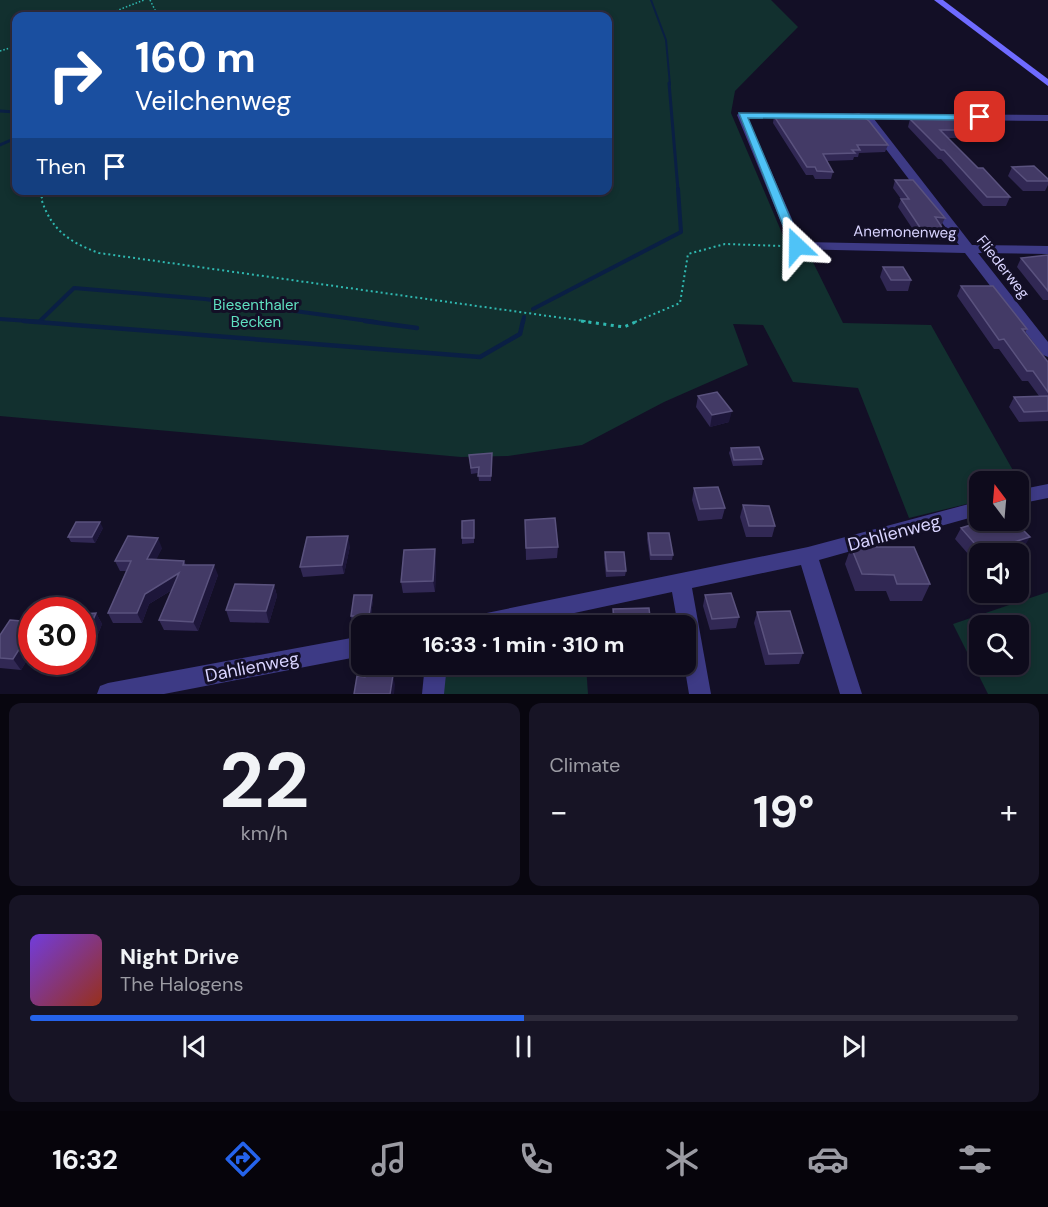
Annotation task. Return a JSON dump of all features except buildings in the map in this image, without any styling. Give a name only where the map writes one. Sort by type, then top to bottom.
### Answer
[{"type":"main road","points":[[938,0],[1048,83]]},
{"type":"street","points":[[797,246],[742,115],[1048,118]]},
{"type":"street","name":"Fliederweg","points":[[866,116],[1048,352]]},
{"type":"street","name":"Anemonenweg","points":[[797,246],[1048,250]]},
{"type":"street","points":[[1029,494],[1048,490]]},
{"type":"street","name":"Dahlienweg","points":[[520,615],[808,555],[969,511]]},
{"type":"street","points":[[808,555],[851,694]]},
{"type":"street","points":[[681,582],[700,694]]},
{"type":"street","name":"Dahlienweg","points":[[108,694],[351,648]]},
{"type":"street","points":[[433,694],[435,675]]},
{"type":"path","points":[[113,12],[144,0]]},
{"type":"path","points":[[44,195],[41,198],[47,220],[72,244],[99,253],[624,327],[680,303],[688,254],[725,244],[797,246]]},
{"type":"green space","name":"Biesenthaler Becken","points":[[0,0],[771,0],[798,27],[735,91],[731,113],[790,252],[809,254],[843,323],[931,325],[1013,471],[969,471],[969,503],[909,518],[858,388],[793,382],[763,325],[733,324],[748,365],[664,402],[582,445],[508,456],[461,457],[0,416]]},
{"type":"green space","points":[[1048,592],[1048,694],[988,694],[978,675],[1029,675],[1029,615],[980,615],[1015,603],[1029,603],[1029,598]]},
{"type":"green space","points":[[969,619],[969,656],[953,624]]},
{"type":"green space","points":[[442,675],[587,675],[588,694],[440,694]]},
{"type":"waterway","points":[[651,0],[666,40],[670,85]]},
{"type":"waterway","points":[[669,83],[678,190]]},
{"type":"waterway","points":[[0,111],[12,112]]},
{"type":"waterway","points":[[0,145],[12,140]]},
{"type":"waterway","points":[[533,309],[681,232],[678,189]]},
{"type":"waterway","points":[[40,321],[74,288],[205,299],[376,322]]},
{"type":"waterway","points":[[523,322],[524,317]]},
{"type":"waterway","points":[[0,319],[43,322]]},
{"type":"waterway","points":[[24,321],[480,357],[520,334],[523,321]]},
{"type":"waterway","points":[[365,321],[417,328]]},
{"type":"route","points":[[797,246],[742,115],[980,117]]}]
